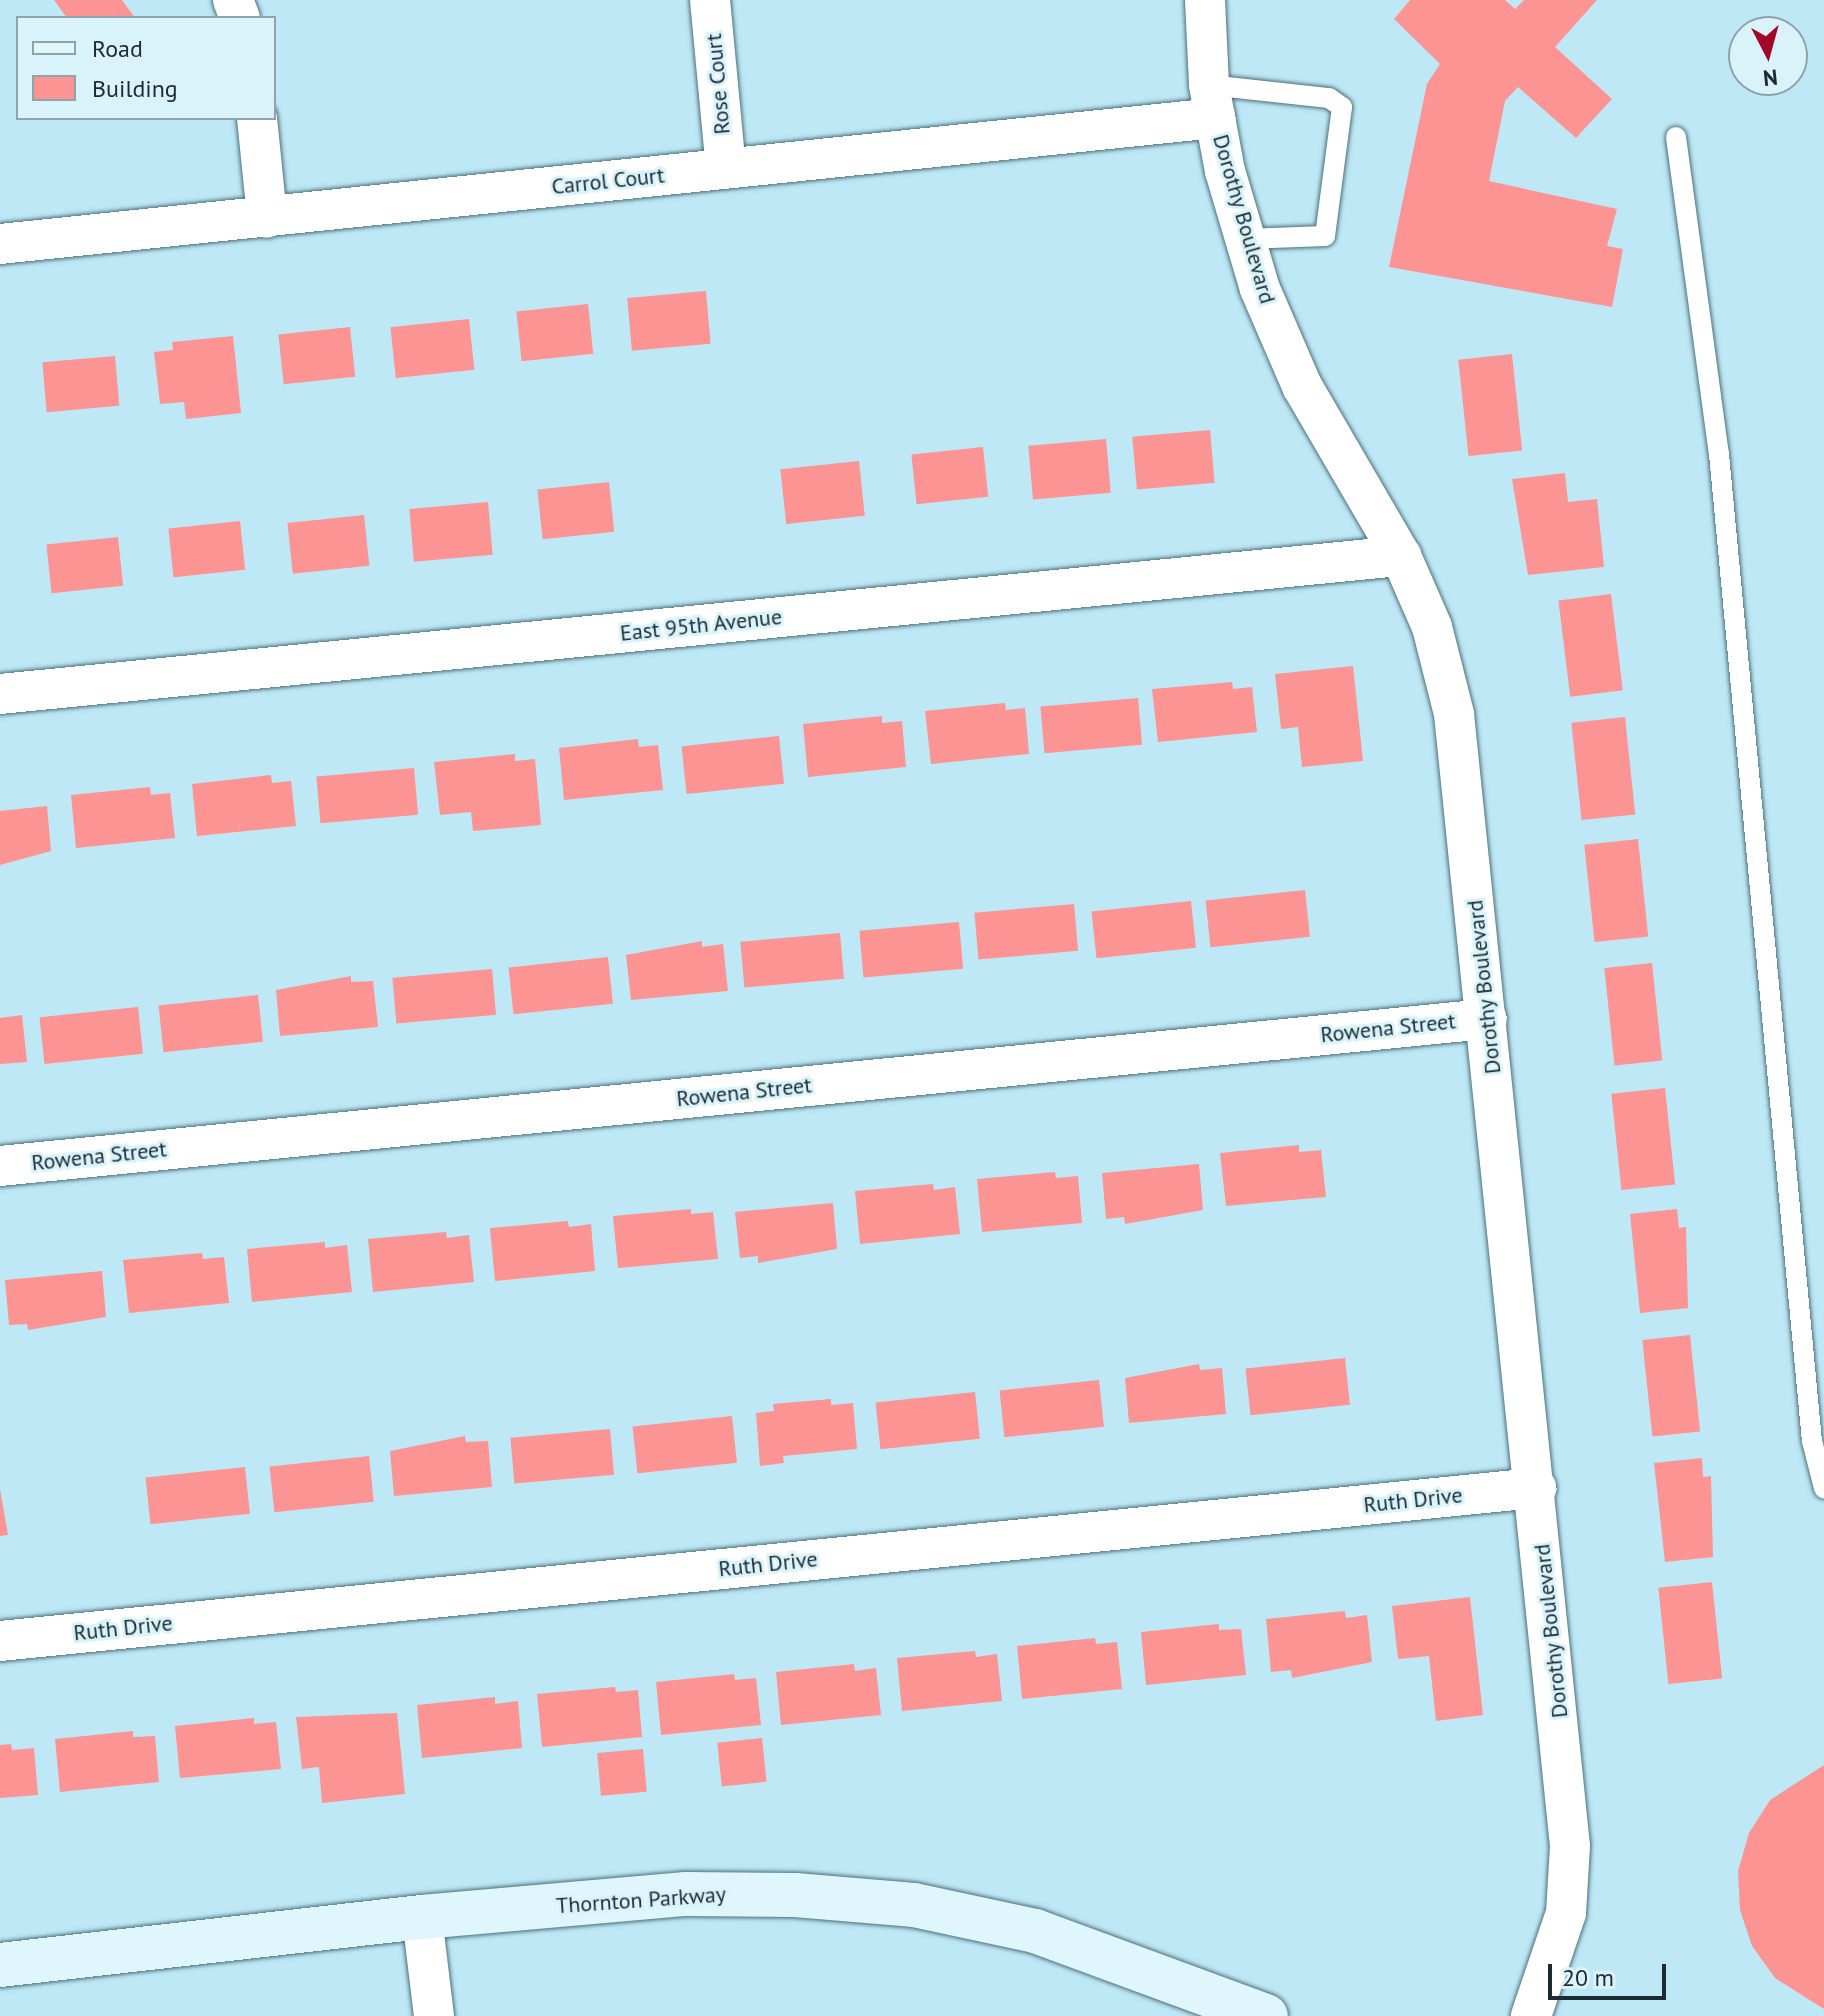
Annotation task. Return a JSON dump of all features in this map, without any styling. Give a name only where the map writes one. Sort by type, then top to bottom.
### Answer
[{"type":"main road","name":"Thornton Parkway","points":[[0,1965],[422,1917],[686,1894],[914,1905],[1035,1931],[1266,2016]]},
{"type":"street","name":"Rose Court","points":[[710,0],[726,168]]},
{"type":"street","name":"Dorothy Boulevard","points":[[1205,0],[1212,102],[1245,239],[1302,386],[1401,556],[1432,627],[1454,714],[1536,1488],[1570,1846],[1566,1913],[1531,2016]]},
{"type":"street","name":"Carrol Court","points":[[0,244],[726,168],[1212,102]]},
{"type":"street","points":[[257,120],[267,217]]},
{"type":"street","name":"East 95th Avenue","points":[[0,694],[1401,556]]},
{"type":"street","name":"Rowena Street","points":[[0,1166],[1487,1019]]},
{"type":"street","name":"Ruth Drive","points":[[0,1641],[1536,1488]]},
{"type":"street","points":[[422,1917],[434,2016]]},
{"type":"lane","points":[[1212,102],[1329,98],[1342,107],[1325,236],[1245,239]]},
{"type":"lane","points":[[1676,137],[1719,454],[1812,1441],[1824,1488]]},
{"type":"building","points":[[54,0],[122,0],[134,16],[66,16]]},
{"type":"building","points":[[1410,0],[1505,0],[1515,9],[1524,0],[1597,0],[1555,47],[1612,99],[1576,138],[1518,87],[1505,101],[1489,181],[1617,209],[1607,246],[1623,249],[1612,307],[1389,267],[1427,84],[1440,64],[1394,19]]},
{"type":"building","points":[[706,291],[711,344],[632,351],[627,298]]},
{"type":"building","points":[[588,304],[593,354],[522,361],[516,312]]},
{"type":"building","points":[[469,319],[474,370],[396,378],[390,327]]},
{"type":"building","points":[[350,327],[355,377],[284,384],[278,335]]},
{"type":"building","points":[[233,336],[241,413],[186,419],[184,402],[160,404],[154,352],[173,350],[172,342]]},
{"type":"building","points":[[1512,354],[1522,450],[1468,456],[1458,360]]},
{"type":"building","points":[[115,356],[119,406],[47,412],[42,362]]},
{"type":"building","points":[[1210,430],[1215,483],[1137,490],[1132,437]]},
{"type":"building","points":[[1106,439],[1111,493],[1033,500],[1028,446]]},
{"type":"building","points":[[983,447],[988,497],[917,504],[911,455]]},
{"type":"building","points":[[859,461],[865,516],[786,524],[780,469]]},
{"type":"building","points":[[1565,473],[1568,502],[1597,499],[1604,567],[1528,575],[1512,479]]},
{"type":"building","points":[[609,482],[614,532],[543,539],[537,490]]},
{"type":"building","points":[[488,502],[493,555],[414,562],[409,509]]},
{"type":"building","points":[[364,515],[369,566],[293,574],[287,523]]},
{"type":"building","points":[[240,521],[245,570],[174,577],[168,529]]},
{"type":"building","points":[[118,537],[123,586],[52,593],[46,545]]},
{"type":"building","points":[[1611,594],[1623,690],[1570,697],[1558,600]]},
{"type":"building","points":[[1353,666],[1363,761],[1302,767],[1298,727],[1281,729],[1275,674]]},
{"type":"building","points":[[1232,682],[1233,689],[1252,687],[1257,732],[1158,742],[1152,689]]},
{"type":"building","points":[[1138,698],[1142,745],[1044,753],[1040,707]]},
{"type":"building","points":[[1005,703],[1006,710],[1025,708],[1029,754],[931,764],[925,711]]},
{"type":"building","points":[[882,716],[882,723],[902,721],[906,767],[808,777],[803,724]]},
{"type":"building","points":[[1625,717],[1635,814],[1582,820],[1571,723]]},
{"type":"building","points":[[779,736],[784,784],[687,794],[682,746]]},
{"type":"building","points":[[638,739],[639,747],[658,745],[663,790],[564,800],[559,748]]},
{"type":"building","points":[[515,754],[515,761],[535,759],[541,825],[473,831],[471,812],[440,815],[434,762]]},
{"type":"building","points":[[414,768],[418,815],[320,823],[316,777]]},
{"type":"building","points":[[271,775],[272,783],[291,781],[296,826],[197,836],[192,784]]},
{"type":"building","points":[[150,787],[151,795],[170,793],[175,838],[76,848],[71,795]]},
{"type":"building","points":[[47,806],[51,851],[0,865],[0,811]]},
{"type":"building","points":[[1638,839],[1648,936],[1595,942],[1584,845]]},
{"type":"building","points":[[1305,890],[1310,937],[1210,947],[1206,900]]},
{"type":"building","points":[[1191,901],[1196,948],[1096,958],[1092,911]]},
{"type":"building","points":[[1074,904],[1078,951],[978,960],[974,913]]},
{"type":"building","points":[[959,922],[963,969],[863,978],[859,931]]},
{"type":"building","points":[[840,933],[844,979],[744,988],[740,942]]},
{"type":"building","points":[[702,941],[702,947],[723,944],[728,991],[631,1000],[626,955]]},
{"type":"building","points":[[608,957],[613,1004],[513,1014],[509,967]]},
{"type":"building","points":[[1652,963],[1662,1060],[1615,1065],[1604,968]]},
{"type":"building","points":[[492,969],[496,1015],[396,1024],[392,978]]},
{"type":"building","points":[[351,976],[351,982],[373,981],[378,1027],[280,1036],[276,990]]},
{"type":"building","points":[[258,995],[263,1042],[163,1052],[159,1005]]},
{"type":"building","points":[[138,1007],[143,1054],[44,1064],[40,1017]]},
{"type":"building","points":[[22,1015],[27,1062],[0,1064],[0,1018]]},
{"type":"building","points":[[1665,1088],[1675,1184],[1621,1190],[1611,1094]]},
{"type":"building","points":[[1299,1145],[1299,1152],[1321,1150],[1326,1197],[1226,1206],[1220,1153]]},
{"type":"building","points":[[1199,1164],[1203,1210],[1125,1224],[1124,1217],[1106,1219],[1102,1173]]},
{"type":"building","points":[[1055,1172],[1056,1178],[1078,1176],[1082,1223],[982,1232],[977,1179]]},
{"type":"building","points":[[933,1184],[934,1190],[955,1187],[960,1234],[860,1244],[855,1191]]},
{"type":"building","points":[[833,1203],[837,1249],[758,1263],[758,1256],[740,1258],[735,1212]]},
{"type":"building","points":[[691,1209],[691,1214],[713,1212],[718,1259],[618,1268],[613,1216]]},
{"type":"building","points":[[1677,1209],[1679,1228],[1686,1227],[1688,1308],[1640,1313],[1630,1214]]},
{"type":"building","points":[[568,1221],[569,1227],[591,1224],[595,1271],[495,1281],[490,1228]]},
{"type":"building","points":[[446,1232],[447,1238],[469,1235],[474,1282],[373,1292],[368,1239]]},
{"type":"building","points":[[325,1242],[325,1248],[347,1245],[352,1292],[252,1302],[247,1249]]},
{"type":"building","points":[[202,1253],[203,1259],[224,1257],[229,1303],[129,1313],[123,1260]]},
{"type":"building","points":[[102,1271],[106,1317],[28,1330],[27,1324],[9,1325],[5,1280]]},
{"type":"building","points":[[1690,1335],[1700,1431],[1652,1436],[1642,1340]]},
{"type":"building","points":[[1345,1358],[1350,1405],[1250,1415],[1246,1368]]},
{"type":"building","points":[[1199,1364],[1200,1370],[1222,1368],[1226,1414],[1129,1423],[1125,1378]]},
{"type":"building","points":[[1099,1380],[1104,1427],[1004,1437],[1000,1390]]},
{"type":"building","points":[[975,1392],[980,1439],[880,1449],[876,1402]]},
{"type":"building","points":[[831,1399],[831,1405],[853,1403],[857,1449],[783,1456],[784,1463],[760,1466],[756,1413],[774,1411],[773,1404]]},
{"type":"building","points":[[732,1416],[737,1463],[637,1473],[633,1426]]},
{"type":"building","points":[[610,1429],[614,1475],[514,1484],[510,1438]]},
{"type":"building","points":[[465,1436],[466,1442],[488,1441],[492,1487],[394,1496],[390,1451]]},
{"type":"building","points":[[369,1456],[374,1502],[274,1512],[270,1466]]},
{"type":"building","points":[[1702,1458],[1703,1477],[1711,1476],[1713,1557],[1665,1562],[1654,1463]]},
{"type":"building","points":[[245,1467],[250,1514],[150,1524],[146,1477]]},
{"type":"building","points":[[0,1489],[8,1535],[0,1536]]},
{"type":"building","points":[[1712,1582],[1722,1678],[1668,1684],[1658,1588]]},
{"type":"building","points":[[1470,1597],[1483,1715],[1436,1721],[1429,1656],[1398,1659],[1392,1606]]},
{"type":"building","points":[[1345,1611],[1346,1618],[1367,1615],[1372,1662],[1292,1678],[1291,1670],[1271,1672],[1266,1619]]},
{"type":"building","points":[[1219,1624],[1219,1630],[1241,1629],[1246,1675],[1146,1685],[1141,1632]]},
{"type":"building","points":[[1095,1638],[1096,1644],[1117,1642],[1122,1689],[1022,1699],[1017,1646]]},
{"type":"building","points":[[975,1651],[976,1657],[997,1654],[1002,1701],[902,1711],[897,1658]]},
{"type":"building","points":[[854,1664],[855,1671],[876,1668],[881,1715],[781,1725],[776,1672]]},
{"type":"building","points":[[734,1674],[735,1680],[756,1678],[761,1725],[661,1735],[656,1682]]},
{"type":"building","points":[[615,1687],[616,1692],[638,1690],[642,1737],[542,1747],[537,1694]]},
{"type":"building","points":[[495,1697],[495,1704],[518,1701],[522,1748],[422,1758],[417,1705]]},
{"type":"building","points":[[397,1713],[405,1794],[322,1803],[319,1767],[302,1769],[296,1717]]},
{"type":"building","points":[[254,1718],[254,1724],[276,1722],[281,1769],[180,1778],[175,1726]]},
{"type":"building","points":[[133,1731],[133,1737],[155,1736],[159,1782],[60,1792],[55,1739]]},
{"type":"building","points":[[762,1738],[767,1782],[722,1786],[717,1743]]},
{"type":"building","points":[[11,1744],[12,1750],[34,1748],[38,1795],[0,1798],[0,1745]]},
{"type":"building","points":[[643,1749],[647,1792],[601,1796],[597,1753]]},
{"type":"building","points":[[1824,1765],[1824,2009],[1775,1978],[1752,1946],[1740,1910],[1738,1871],[1749,1833],[1770,1800]]}]
